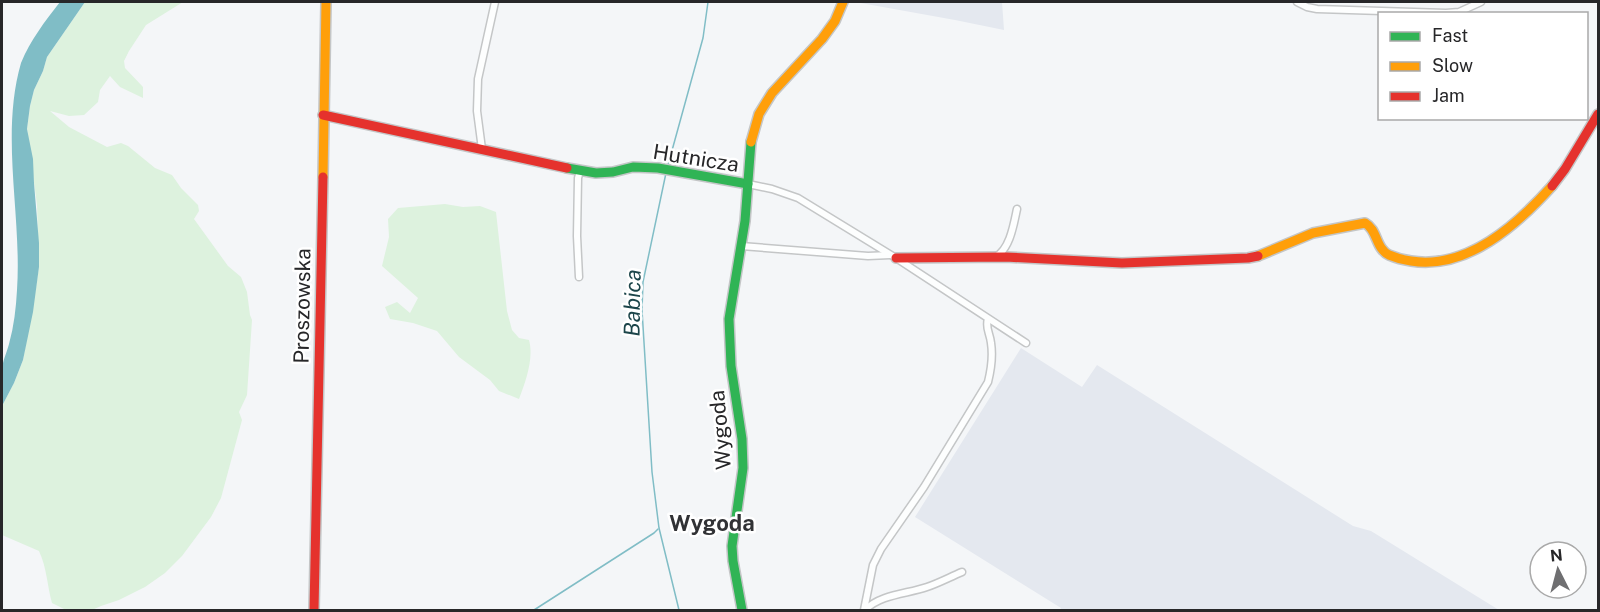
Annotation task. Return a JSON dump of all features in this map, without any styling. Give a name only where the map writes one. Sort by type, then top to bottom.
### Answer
[{"type":"street","name":"Proszowska","points":[[314,610],[326,2]]},
{"type":"street","points":[[482,149],[477,111],[478,79],[495,2]]},
{"type":"street","name":"Wygoda","points":[[742,610],[732,546],[743,468],[742,439],[731,366],[729,319],[741,246],[750,147],[759,114],[772,93],[822,39],[835,21],[843,2]]},
{"type":"street","points":[[1297,2],[1317,9],[1414,12]]},
{"type":"street","points":[[1458,12],[1481,2]]},
{"type":"street","points":[[741,246],[857,256],[994,257],[1122,263],[1248,258],[1264,254],[1313,233],[1365,223],[1373,228],[1379,246],[1389,256],[1410,262],[1429,263],[1455,258],[1473,250],[1504,230],[1555,183],[1599,114]]},
{"type":"street","name":"Hutnicza","points":[[323,115],[579,171],[605,173],[633,166],[658,168],[772,189],[798,198],[1026,343]]},
{"type":"street","points":[[579,171],[576,236],[579,277]]},
{"type":"street","points":[[994,257],[1000,255],[1013,230],[1017,209]]},
{"type":"street","points":[[865,610],[873,565],[877,557],[924,487],[987,382],[991,370],[991,342],[986,325],[988,319]]},
{"type":"street","points":[[865,610],[888,597],[927,587],[962,572]]},
{"type":"shaded area","points":[[855,2],[1002,2],[1004,30],[955,20]]},
{"type":"shaded area","points":[[1021,348],[1082,387],[1097,365],[1353,526],[1371,531],[1499,610],[1060,610],[1061,608],[915,517]]},
{"type":"green space","points":[[85,2],[183,2],[146,25],[124,61],[125,68],[143,87],[143,98],[120,87],[110,76],[100,90],[98,102],[84,115],[69,116],[50,111],[69,127],[107,147],[121,143],[128,146],[155,168],[172,175],[198,205],[199,211],[194,219],[228,266],[241,277],[247,292],[252,320],[247,395],[239,412],[242,420],[221,498],[211,517],[182,556],[165,573],[145,587],[92,610],[66,610],[52,603],[39,551],[2,535],[2,406],[23,360],[39,267],[37,205],[27,129],[30,106],[47,57]]},
{"type":"green space","points":[[445,204],[463,207],[480,206],[496,212],[507,311],[512,330],[519,338],[529,340],[531,354],[519,399],[499,391],[490,380],[459,357],[437,331],[413,323],[390,319],[385,307],[397,302],[410,313],[418,298],[382,266],[389,237],[388,219],[398,208]]},
{"type":"water","points":[[60,2],[85,2],[47,57],[30,106],[27,129],[33,159],[39,267],[23,360],[2,406],[2,367],[12,330],[17,290],[17,233],[12,147],[15,91],[25,55],[38,31]]},
{"type":"waterway","name":"Babica","points":[[668,165],[703,38],[708,2]]},
{"type":"waterway","name":"Babica","points":[[666,173],[643,282],[642,310],[652,472],[659,528],[679,610]]},
{"type":"waterway","points":[[534,610],[658,529]]},
{"type":"traffic: fast","points":[[742,610],[732,546],[743,468],[742,439],[731,366],[729,319],[745,221],[751,142]]},
{"type":"traffic: fast","points":[[567,168],[596,173],[633,167],[658,168],[748,184]]},
{"type":"traffic: slow","points":[[323,177],[326,2]]},
{"type":"traffic: slow","points":[[751,142],[759,114],[772,93],[822,39],[835,21],[843,2]]},
{"type":"traffic: slow","points":[[1258,256],[1313,233],[1365,223],[1372,230],[1381,248],[1389,255],[1411,261],[1432,262],[1452,259],[1471,252],[1507,229],[1552,186]]},
{"type":"traffic: jam","points":[[1552,186],[1565,169],[1598,114]]},
{"type":"traffic: jam","points":[[323,115],[567,168]]},
{"type":"traffic: jam","points":[[314,610],[323,177]]},
{"type":"traffic: jam","points":[[896,258],[1006,257],[1122,263],[1258,256]]},
{"type":"district","name":"Wygoda","points":[[712,523]]}]
